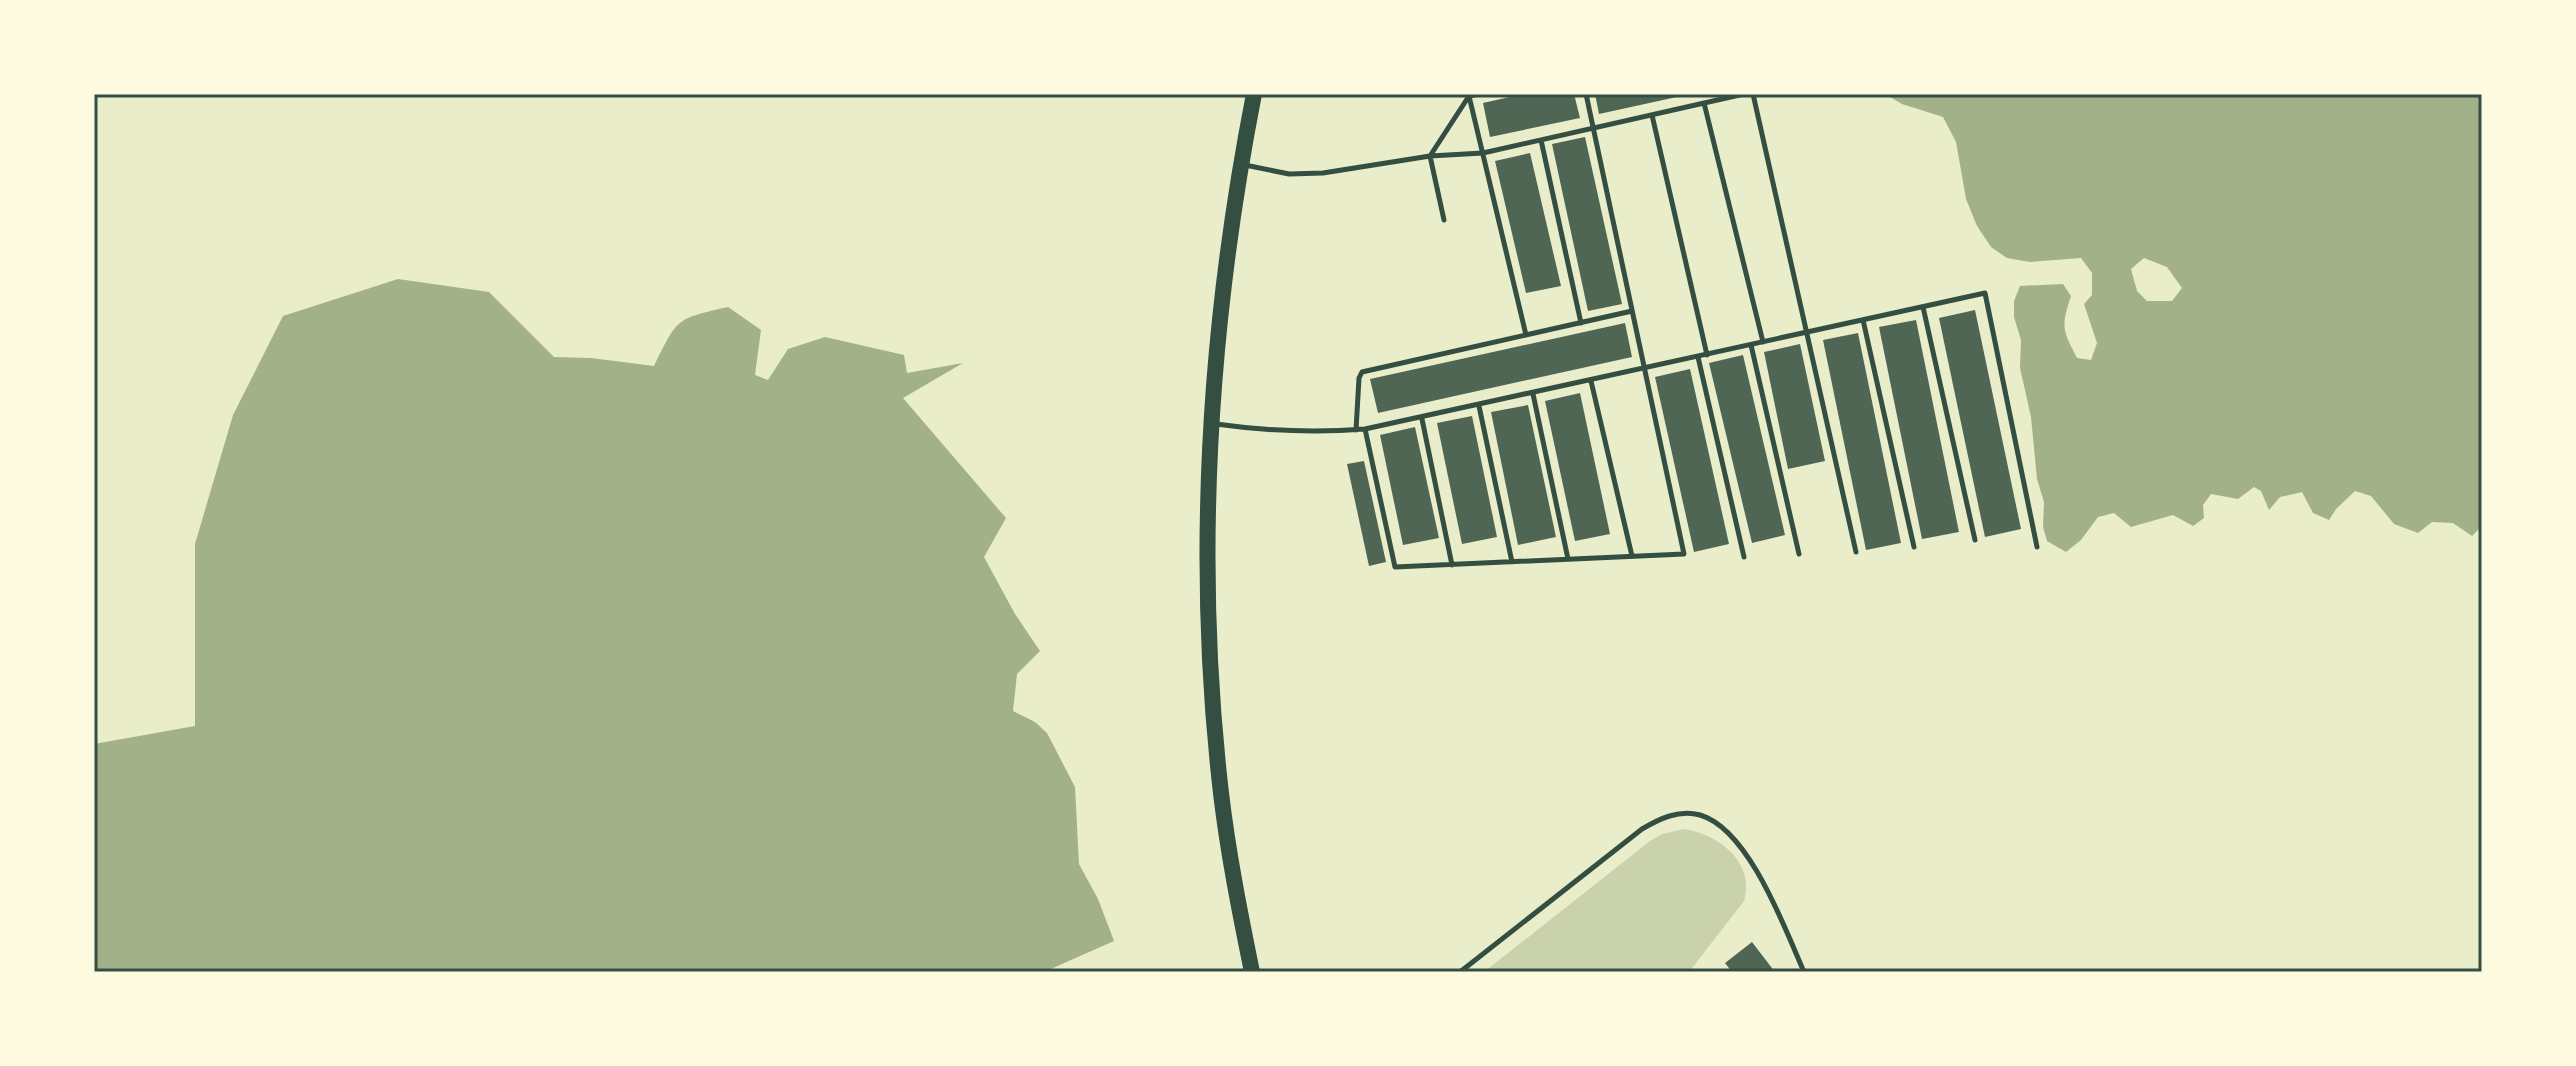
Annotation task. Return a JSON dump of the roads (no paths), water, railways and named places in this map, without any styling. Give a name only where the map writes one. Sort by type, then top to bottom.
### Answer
[{"type":"main road","points":[[1252,972],[1221,795],[1206,583],[1211,423],[1221,311],[1240,165],[1254,94]]},
{"type":"lane","points":[[1444,220],[1430,156],[1469,96],[1479,94]]},
{"type":"lane","points":[[1365,429],[1395,567],[1684,554],[1586,94]]},
{"type":"lane","points":[[1240,165],[1289,174],[1323,173],[1430,156],[1483,153],[1744,94]]},
{"type":"lane","points":[[1753,94],[1856,552]]},
{"type":"lane","points":[[1469,96],[1526,335]]},
{"type":"lane","points":[[1704,103],[1763,342]]},
{"type":"lane","points":[[1652,115],[1707,355]]},
{"type":"lane","points":[[1541,140],[1581,323]]},
{"type":"lane","points":[[1211,423],[1257,430],[1365,429],[1422,419],[1985,293],[2037,547]]},
{"type":"lane","points":[[1923,307],[1975,540]]},
{"type":"lane","points":[[1356,430],[1362,372],[1632,311]]},
{"type":"lane","points":[[1863,320],[1914,547]]},
{"type":"lane","points":[[1751,345],[1799,554]]},
{"type":"lane","points":[[1698,357],[1744,557]]},
{"type":"lane","points":[[1591,381],[1632,556]]},
{"type":"lane","points":[[1533,394],[1568,559]]},
{"type":"lane","points":[[1479,406],[1512,562]]},
{"type":"lane","points":[[1422,419],[1452,565]]},
{"type":"lane","points":[[1460,972],[1642,829],[1660,819],[1683,813],[1702,815],[1717,824],[1755,866],[1804,972]]}]
